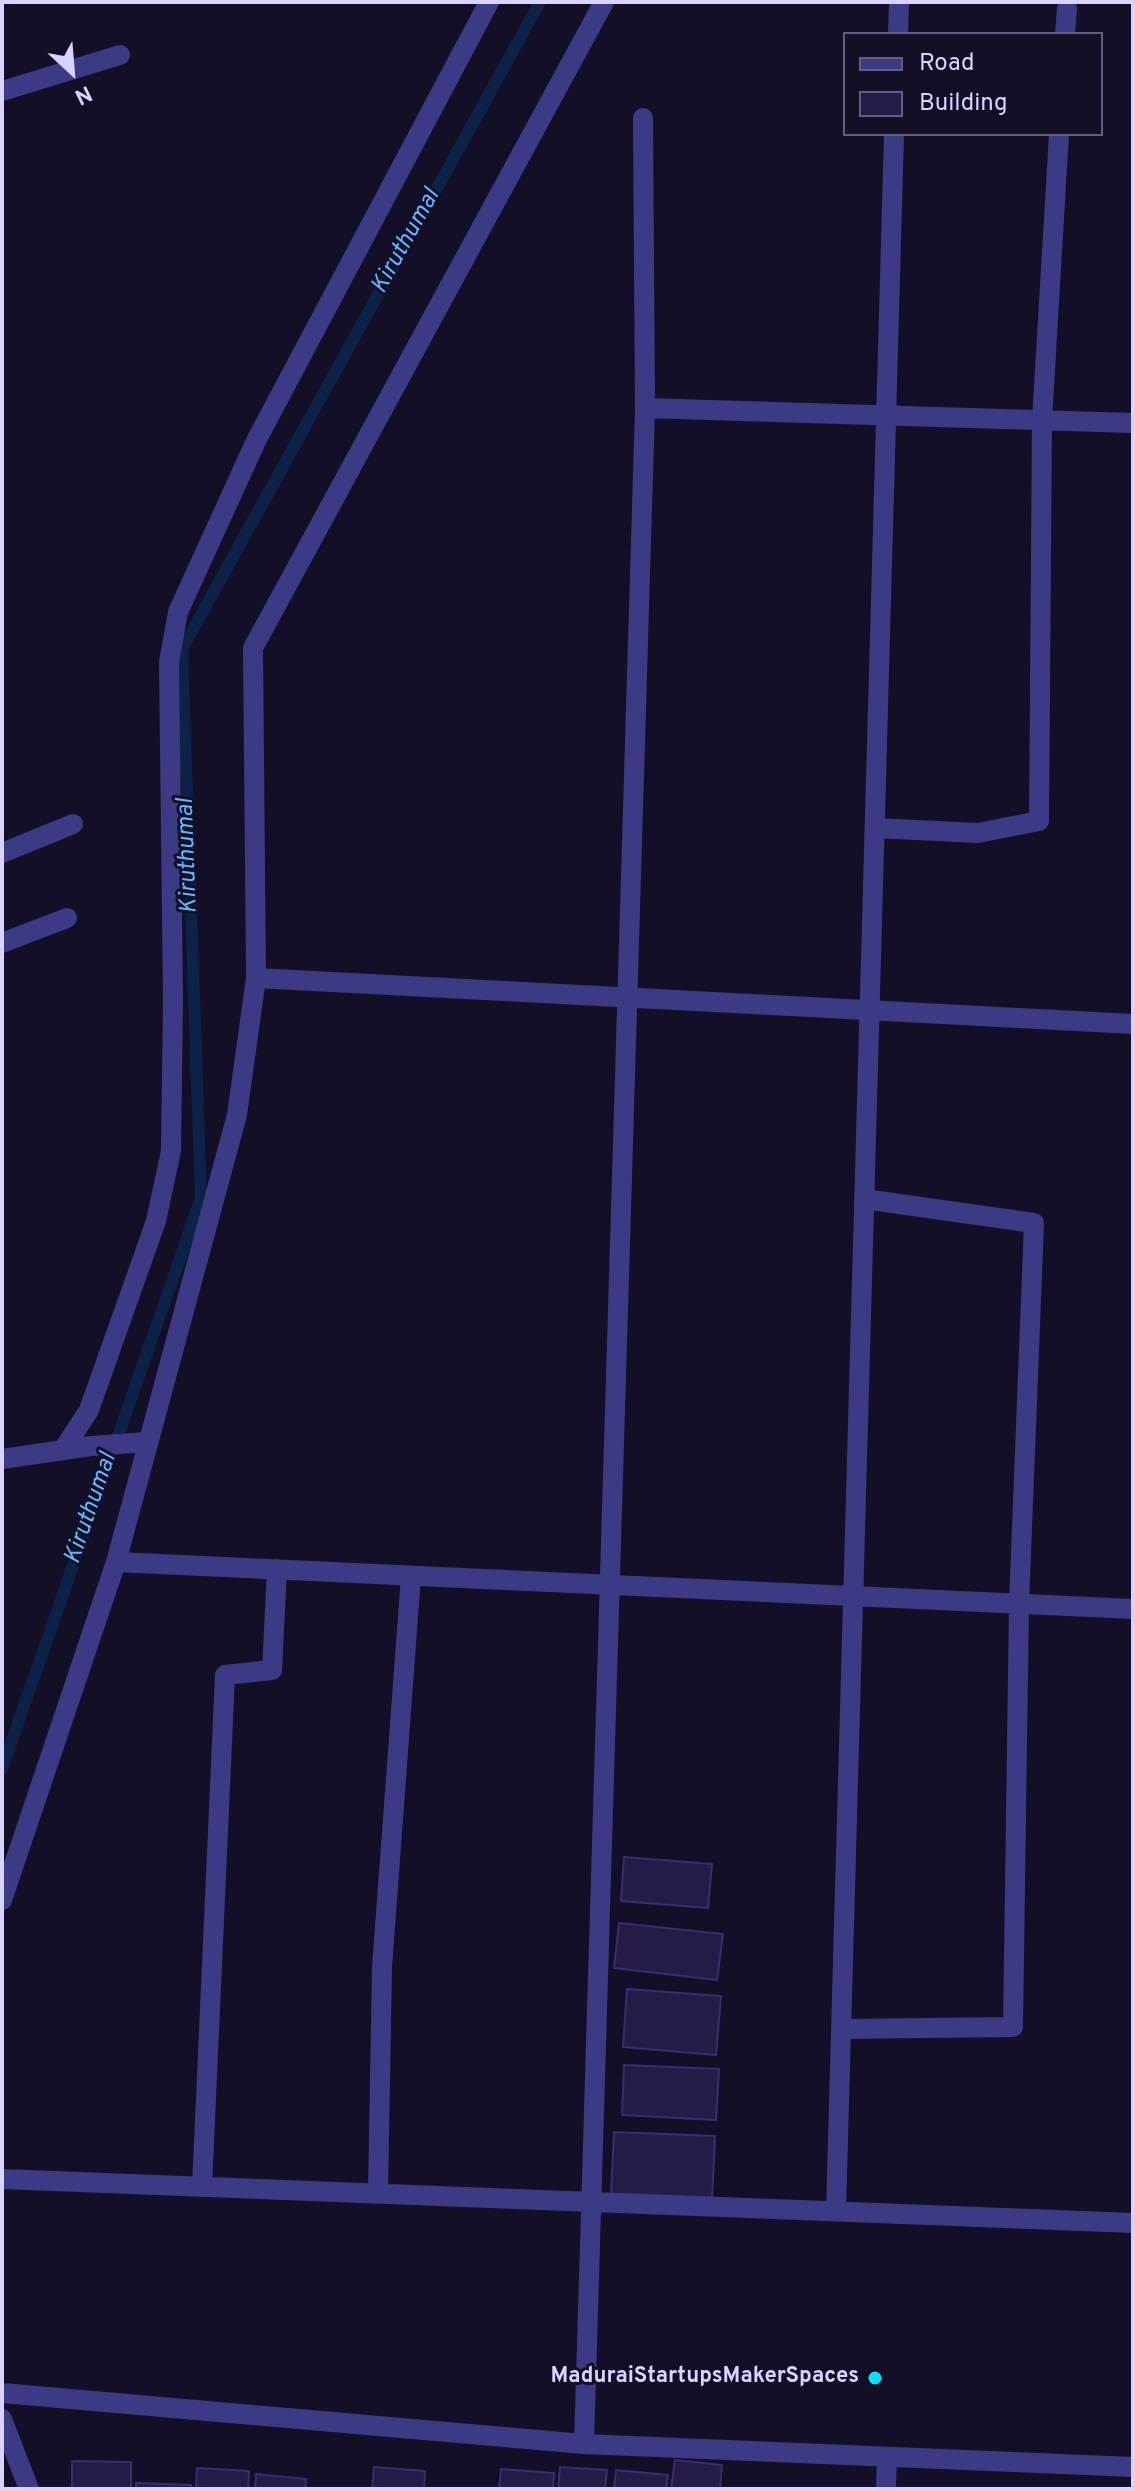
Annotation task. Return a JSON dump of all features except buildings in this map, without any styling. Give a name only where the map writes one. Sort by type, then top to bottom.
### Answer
[{"type":"street","points":[[63,1450],[89,1410],[156,1221],[171,1151],[173,1000],[169,662],[178,612],[256,441],[489,2]]},
{"type":"street","points":[[2,1900],[116,1562],[138,1443],[237,1115],[256,978],[253,648],[604,2]]},
{"type":"street","points":[[898,32],[899,2]]},
{"type":"street","points":[[1065,32],[1067,9]]},
{"type":"street","points":[[2,91],[120,55]]},
{"type":"street","points":[[584,2444],[645,408],[643,118]]},
{"type":"street","points":[[836,2211],[894,136]]},
{"type":"street","points":[[875,828],[978,833],[1039,821],[1042,420],[1059,136]]},
{"type":"street","points":[[645,408],[1132,423]]},
{"type":"street","points":[[2,853],[73,824]]},
{"type":"street","points":[[2,943],[67,918]]},
{"type":"street","points":[[256,978],[1133,1024]]},
{"type":"street","points":[[841,2029],[1013,2027],[1019,1604],[1034,1223],[864,1199]]},
{"type":"street","points":[[2,1459],[91,1446],[138,1443]]},
{"type":"street","points":[[116,1562],[1133,1609]]},
{"type":"street","points":[[202,2187],[225,1675],[272,1670],[277,1569]]},
{"type":"street","points":[[378,2194],[382,1967],[411,1576]]},
{"type":"street","points":[[2,2179],[1133,2223]]},
{"type":"street","points":[[2,2393],[584,2444],[1133,2467]]},
{"type":"street","points":[[2,2419],[29,2489]]},
{"type":"street","points":[[886,2489],[887,2457]]},
{"type":"waterway","name":"Kiruthumal","points":[[2,1769],[201,1198],[182,649],[540,2]]},
{"type":"place","name":"MaduraiStartupsMakerSpaces","points":[[875,2378]]}]
